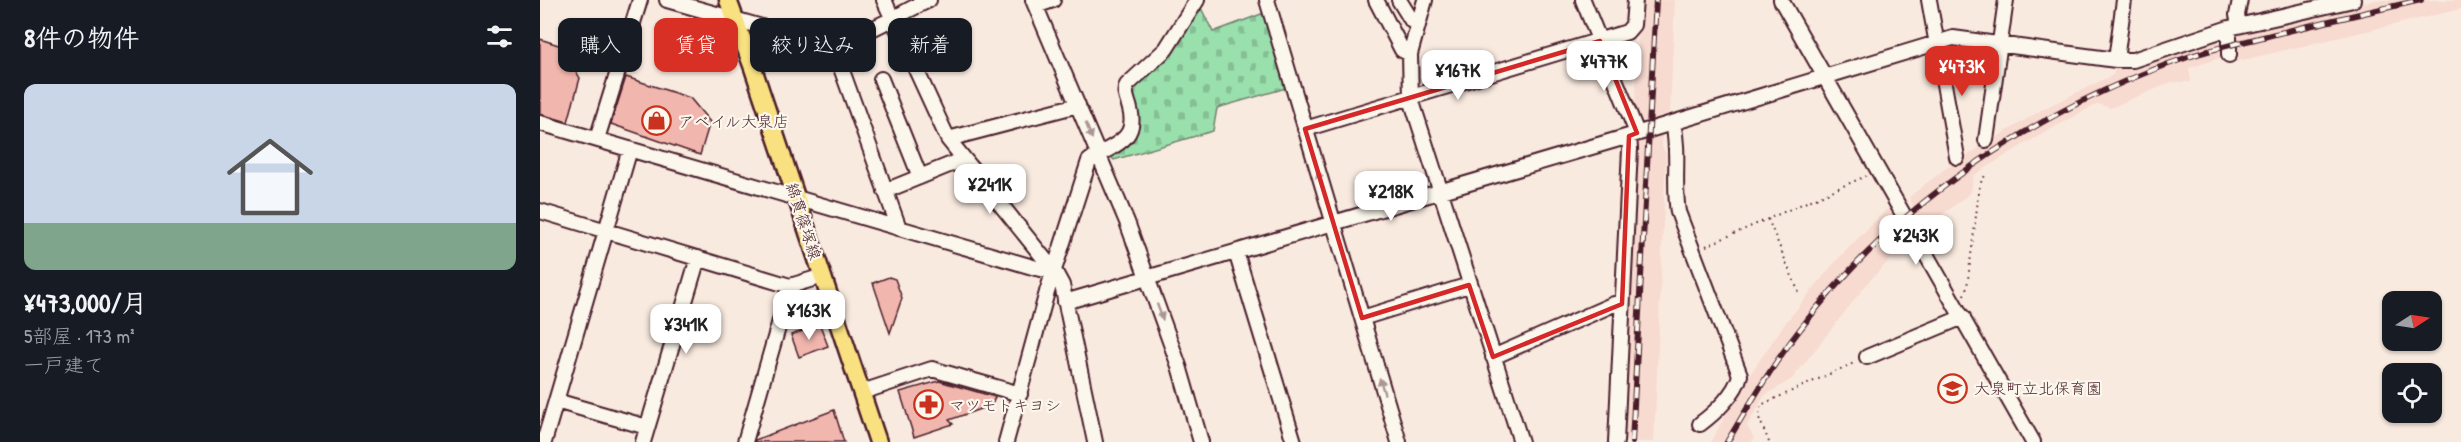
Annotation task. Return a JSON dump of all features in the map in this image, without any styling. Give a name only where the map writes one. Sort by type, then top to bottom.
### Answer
[{"type":"main road","name":"綿貫篠塚線","points":[[728,0],[735,18]]},
{"type":"main road","name":"綿貫篠塚線","points":[[738,27],[878,442]]},
{"type":"street","points":[[597,139],[640,0]]},
{"type":"street","points":[[667,0],[726,18]]},
{"type":"street","points":[[884,0],[948,139],[1055,272],[1062,285],[1095,442]]},
{"type":"street","points":[[876,26],[929,0]]},
{"type":"street","points":[[1053,0],[1035,3],[1127,222],[1179,366],[1201,442]]},
{"type":"street","points":[[1006,442],[1047,292],[1089,161],[1116,146],[1128,132],[1132,118],[1125,93],[1127,85],[1166,49],[1197,0]]},
{"type":"street","points":[[1267,0],[1399,442]]},
{"type":"street","points":[[1376,0],[1402,50],[1410,54]]},
{"type":"street","points":[[1400,0],[1412,21],[1417,24]]},
{"type":"street","points":[[1425,0],[1410,54],[1411,99],[1520,442]]},
{"type":"street","points":[[1583,0],[1633,135],[1630,149],[1616,442]]},
{"type":"street","points":[[1305,129],[1411,99],[1631,30],[1635,0]]},
{"type":"street","points":[[1781,0],[2033,442]]},
{"type":"street","points":[[1929,0],[1957,157]]},
{"type":"street","points":[[1986,140],[2006,0]]},
{"type":"street","points":[[2116,60],[2124,0]]},
{"type":"street","points":[[2229,55],[2240,0]]},
{"type":"street","points":[[1065,302],[1953,38],[2116,60],[2133,60],[2234,27],[2353,0]]},
{"type":"street","points":[[842,72],[898,228]]},
{"type":"street","points":[[881,79],[920,177]]},
{"type":"street","points":[[948,139],[1078,105]]},
{"type":"street","points":[[540,123],[1055,272]]},
{"type":"street","points":[[1672,123],[1677,146],[1675,194],[1678,212],[1740,375],[1738,384],[1722,404],[1700,424]]},
{"type":"street","points":[[544,442],[630,149]]},
{"type":"street","points":[[885,191],[964,159]]},
{"type":"street","points":[[540,210],[790,286],[823,276]]},
{"type":"street","points":[[1236,252],[1294,442]]},
{"type":"street","points":[[643,442],[698,258]]},
{"type":"street","points":[[1362,318],[1469,285]]},
{"type":"street","points":[[745,442],[790,286]]},
{"type":"street","points":[[1492,357],[1614,304],[1622,304]]},
{"type":"street","points":[[1867,357],[1963,317]]},
{"type":"street","points":[[861,392],[932,369],[1020,394]]},
{"type":"street","points":[[556,400],[647,427]]},
{"type":"path","points":[[1693,252],[1879,170]]},
{"type":"path","points":[[1955,302],[1966,292],[1980,184],[1986,174]]},
{"type":"path","points":[[1768,219],[1799,293]]},
{"type":"path","points":[[1769,442],[1759,418],[1761,405],[1867,357]]},
{"type":"highlighted area","points":[[1600,41],[1637,133],[1629,136],[1622,304],[1493,357],[1469,285],[1362,318],[1305,129]]},
{"type":"shaded area","points":[[1640,0],[1675,0],[1670,113],[1643,121],[1635,106]]},
{"type":"shaded area","points":[[2377,0],[2461,0],[2461,9],[2234,62],[2235,33]]},
{"type":"shaded area","points":[[2225,36],[2226,56],[2189,68],[2191,82],[2172,82],[2110,108],[2098,104],[2021,146],[1973,176],[1971,192],[1926,228],[1917,217],[1909,197],[1945,169],[2043,109],[2113,75],[2115,68],[2123,70]]},
{"type":"shaded area","points":[[1662,133],[1662,146],[1666,154],[1654,442],[1620,442],[1636,140]]},
{"type":"shaded area","points":[[1890,206],[1893,215],[1905,232],[1897,238],[1904,246],[1870,280],[1792,379],[1764,396],[1747,426],[1754,438],[1752,442],[1711,442],[1739,391],[1783,326],[1836,261]]},
{"type":"green space","points":[[1201,8],[1213,32],[1264,13],[1286,88],[1217,108],[1213,131],[1114,160],[1112,158],[1129,142],[1137,128],[1136,112],[1130,91],[1173,50]]},
{"type":"building","points":[[540,39],[558,45],[558,72],[576,72],[580,78],[568,122],[540,114]]},
{"type":"building","points":[[626,77],[690,98],[710,122],[700,155],[611,124]]},
{"type":"building","points":[[889,277],[895,279],[902,298],[890,333],[873,283]]},
{"type":"building","points":[[820,325],[828,346],[799,357],[791,335]]},
{"type":"building","points":[[939,381],[995,397],[992,405],[949,420],[953,424],[914,437],[900,392]]},
{"type":"building","points":[[834,410],[844,442],[754,442],[755,440]]},
{"type":"railway","points":[[1632,442],[1656,0]]},
{"type":"railway","points":[[1727,442],[1779,359],[1836,285],[1924,202],[1973,166],[2024,133],[2132,78],[2188,57],[2421,0]]},
{"type":"place","name":"アベイル大泉店","points":[[657,121]]},
{"type":"place","name":"大泉町立北保育園","points":[[1953,388]]},
{"type":"place","name":"マツモトキヨシ","points":[[928,405]]}]
